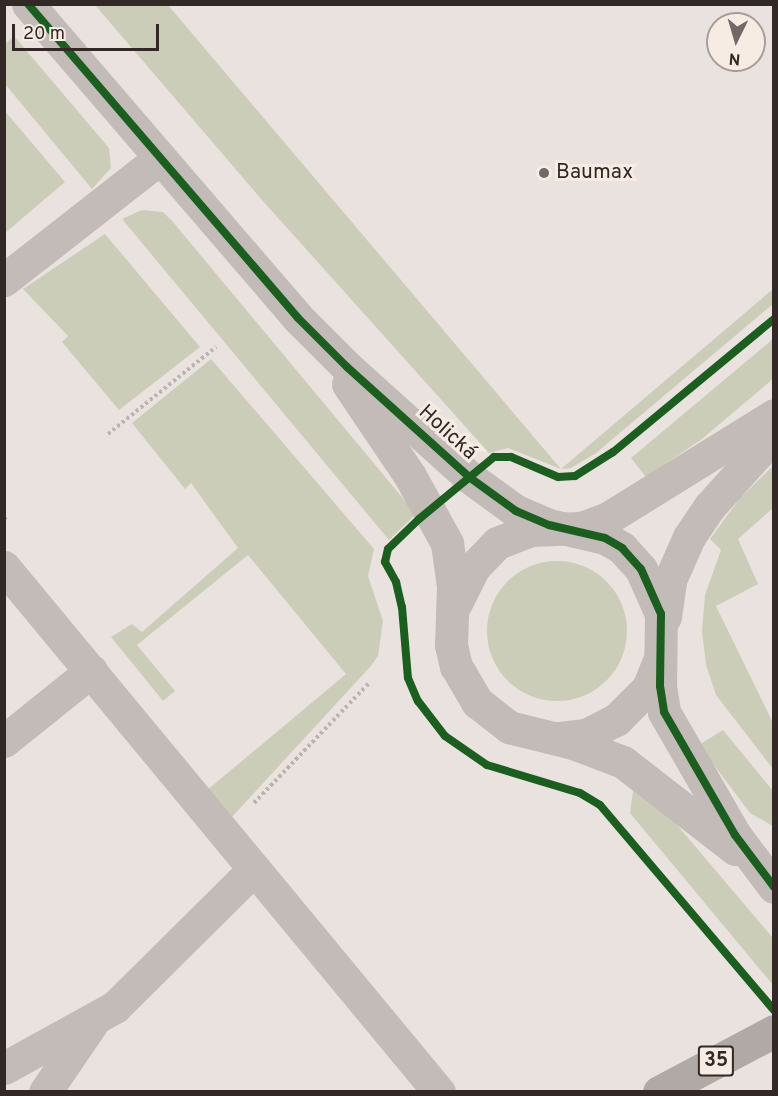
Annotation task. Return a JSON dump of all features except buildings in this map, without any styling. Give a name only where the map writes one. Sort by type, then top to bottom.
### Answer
[{"type":"main road","name":"35","points":[[659,1092],[774,1031]]},
{"type":"street","name":"Holická","points":[[28,4],[298,318],[348,384],[439,526],[452,568],[451,625],[456,666],[477,702],[509,727],[610,755],[638,771],[772,885]]},
{"type":"street","points":[[4,280],[160,158]]},
{"type":"street","name":"Holická","points":[[298,318],[469,477],[533,520],[605,538],[632,558],[656,595],[662,645],[664,712],[735,835],[772,885]]},
{"type":"street","points":[[567,527],[581,528],[608,518],[774,415]]},
{"type":"street","points":[[662,645],[670,580],[689,537],[710,506],[774,435]]},
{"type":"street","name":"Holická","points":[[451,625],[463,582],[497,543],[531,530],[567,527]]},
{"type":"street","points":[[4,567],[224,837],[254,869],[439,1092]]},
{"type":"street","name":"Holická","points":[[546,738],[586,735],[616,720],[648,688],[662,645]]},
{"type":"street","points":[[4,741],[91,671]]},
{"type":"street","points":[[4,1068],[115,1007],[254,869]]},
{"type":"street","points":[[45,1092],[94,1019]]},
{"type":"path","points":[[108,434],[216,347]]},
{"type":"path","points":[[224,837],[377,676]]},
{"type":"green space","points":[[95,5],[168,5],[561,469],[508,448],[489,453],[262,200]]},
{"type":"green space","points":[[14,36],[109,148],[111,168],[92,189],[5,84],[5,44]]},
{"type":"green space","points":[[4,110],[65,182],[5,233],[4,233]]},
{"type":"green space","points":[[142,210],[163,212],[173,222],[416,514],[389,540],[122,219]]},
{"type":"green space","points":[[105,234],[200,347],[119,410],[62,342],[68,336],[23,289]]},
{"type":"green space","points":[[773,289],[773,304],[596,453],[571,468],[561,469]]},
{"type":"green space","points":[[773,339],[773,379],[702,439],[646,477],[631,458]]},
{"type":"green space","points":[[211,359],[374,549],[368,576],[383,621],[378,656],[370,667],[231,818],[206,791],[346,674],[248,555],[137,645],[175,691],[163,701],[111,637],[132,624],[142,632],[238,548],[191,483],[185,489],[132,423]]},
{"type":"green space","points":[[773,466],[773,508],[738,539],[758,584],[716,606],[773,723],[773,769],[716,695],[706,665],[702,631],[705,595],[721,550],[710,539],[740,498]]},
{"type":"green space","points":[[557,561],[584,566],[607,581],[622,604],[627,631],[622,658],[607,681],[584,696],[557,701],[530,696],[507,681],[492,658],[487,631],[492,604],[507,581],[530,566]]},
{"type":"green space","points":[[723,730],[773,791],[773,826],[750,813],[699,745]]},
{"type":"green space","points":[[633,791],[672,819],[773,938],[773,985],[630,813]]},
{"type":"cycle path","points":[[28,4],[298,318],[347,367],[469,477],[516,511],[549,525],[605,538],[622,548],[641,569],[661,614],[660,686],[664,712],[735,835],[774,887]]},
{"type":"cycle path","points":[[774,319],[613,452],[575,476],[558,477],[511,457],[494,457],[419,519],[388,549],[385,562],[396,582],[402,607],[408,678],[418,701],[445,736],[487,765],[580,793],[600,805],[774,1010]]},
{"type":"place","name":"Baumax","points":[[544,173]]}]
